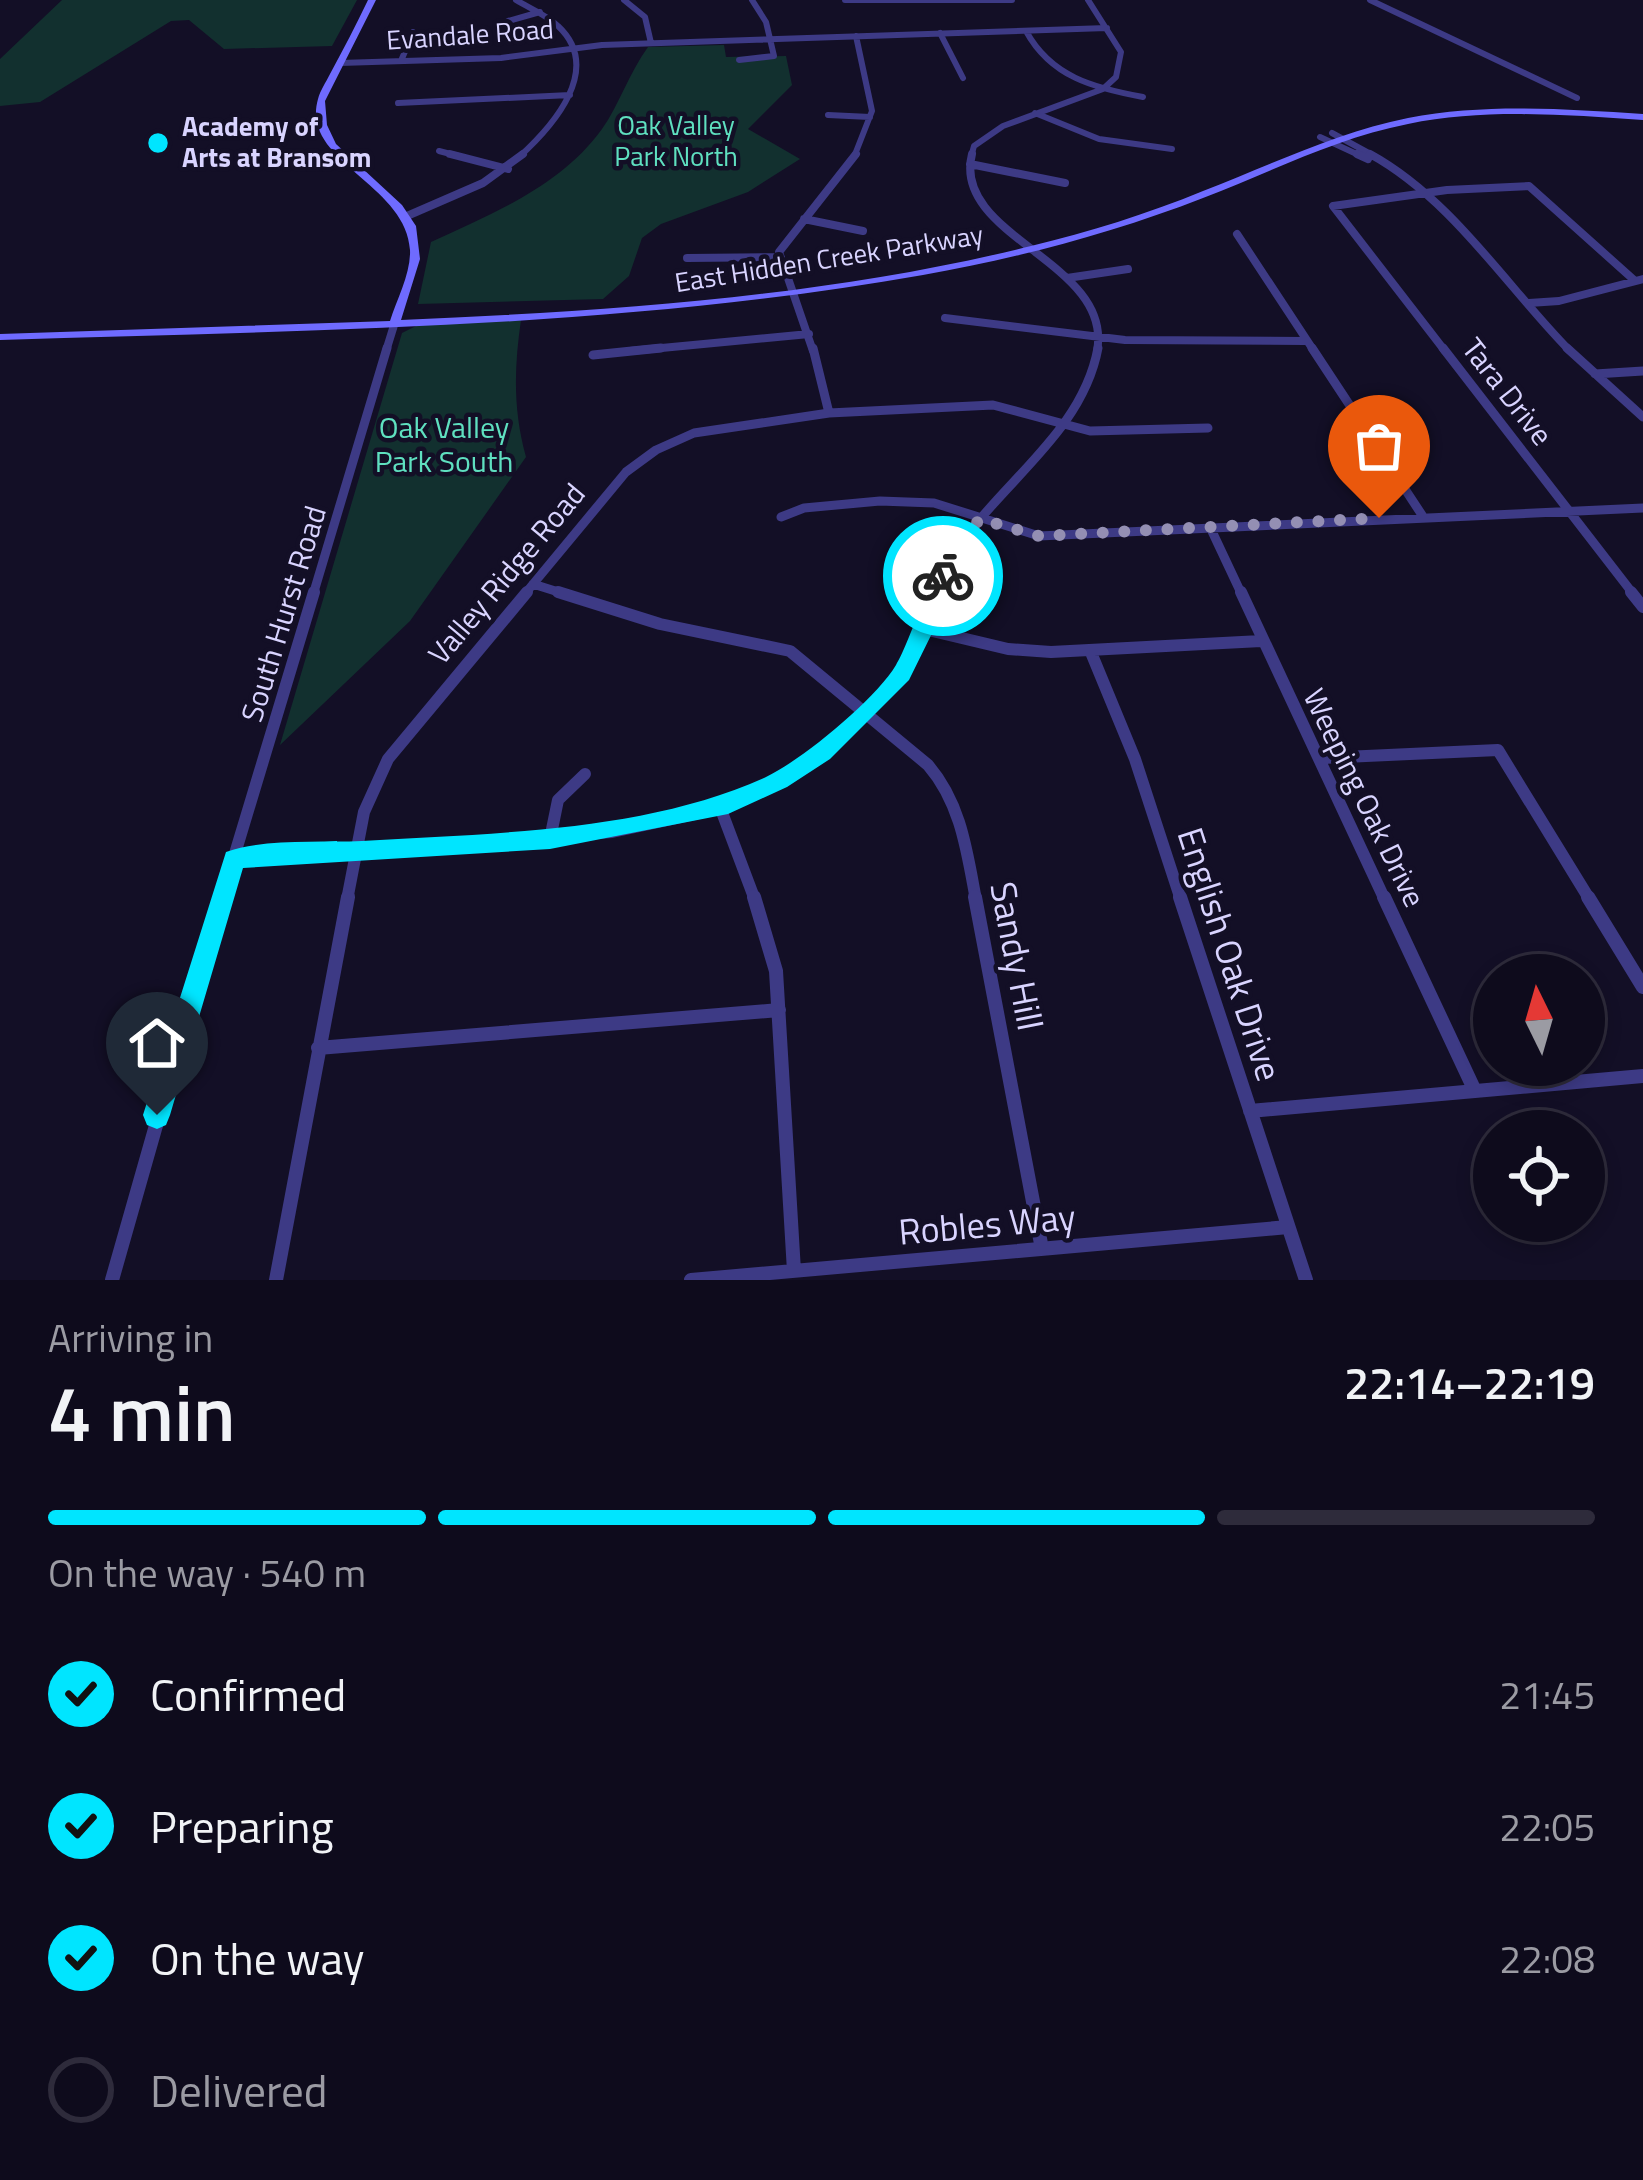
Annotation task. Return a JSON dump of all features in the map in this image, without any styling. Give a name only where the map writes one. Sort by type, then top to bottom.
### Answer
[{"type":"main road","points":[[372,0],[321,101],[321,126],[327,142],[407,216]]},
{"type":"main road","name":"East Hidden Creek Parkway","points":[[0,332],[672,309],[929,272],[1200,196],[1331,137],[1458,113],[1539,110],[1643,115]]},
{"type":"main road","name":"South Hurst Road","points":[[397,317],[416,253],[407,216]]},
{"type":"street","points":[[407,216],[433,209],[508,169],[552,129],[570,94],[577,68],[574,48],[559,23],[516,0]]},
{"type":"street","points":[[624,0],[644,13],[652,27],[651,43]]},
{"type":"street","points":[[739,60],[774,56],[752,0]]},
{"type":"street","points":[[845,0],[1012,0]]},
{"type":"street","points":[[234,859],[550,839],[720,807],[780,781],[823,753],[902,674],[924,629],[950,554],[1063,423],[1093,380],[1100,342],[1087,300],[977,196],[968,171],[974,146],[982,139],[1103,89],[1122,63],[1088,0]]},
{"type":"street","points":[[1370,0],[1577,98]]},
{"type":"street","points":[[508,21],[540,12]]},
{"type":"street","name":"Evandale Road","points":[[340,63],[501,58],[651,43],[1107,28]]},
{"type":"street","points":[[1026,31],[1048,64],[1103,89],[1143,98]]},
{"type":"street","points":[[401,62],[413,32]]},
{"type":"street","points":[[940,33],[963,78]]},
{"type":"street","points":[[829,413],[809,334],[780,257],[784,241],[848,164],[871,116],[856,36]]},
{"type":"street","points":[[398,104],[570,94]]},
{"type":"street","points":[[1036,113],[1099,139],[1172,149]]},
{"type":"street","points":[[828,116],[888,115]]},
{"type":"street","points":[[1331,137],[1422,193],[1595,374],[1643,417]]},
{"type":"street","points":[[439,151],[508,169]]},
{"type":"street","points":[[970,164],[1065,183]]},
{"type":"street","points":[[1422,193],[1528,186],[1638,279]]},
{"type":"street","name":"Tara Drive","points":[[1422,193],[1333,206],[1643,607]]},
{"type":"street","points":[[804,219],[863,231]]},
{"type":"street","points":[[1237,234],[1422,515]]},
{"type":"street","points":[[687,258],[780,257]]},
{"type":"street","points":[[1067,278],[1128,269]]},
{"type":"street","points":[[1529,303],[1559,302],[1638,279]]},
{"type":"street","name":"South Hurst Road","points":[[112,1280],[168,1074],[397,317]]},
{"type":"street","points":[[945,318],[1100,342],[1202,345],[1305,340]]},
{"type":"street","points":[[593,355],[809,334]]},
{"type":"street","points":[[1595,374],[1643,371]]},
{"type":"street","name":"Valley Ridge Road","points":[[275,1280],[364,812],[388,759],[626,472],[656,450],[694,433],[829,413],[993,405],[1090,431],[1208,428]]},
{"type":"street","points":[[781,517],[804,508],[880,501],[934,503],[1039,536],[1643,508]]},
{"type":"street","name":"Weeping Oak Drive","points":[[1210,526],[1474,1091]]},
{"type":"street","name":"Sandy Hill","points":[[533,584],[660,624],[790,651],[928,765],[955,807],[1042,1249]]},
{"type":"street","points":[[924,629],[1008,649],[1261,641]]},
{"type":"street","name":"English Oak Drive","points":[[1090,650],[1135,759],[1306,1280]]},
{"type":"street","points":[[1322,758],[1498,750],[1643,987]]},
{"type":"street","points":[[550,839],[558,800],[585,774]]},
{"type":"street","points":[[720,807],[768,935],[779,1010],[794,1271]]},
{"type":"street","points":[[318,1048],[779,1010]]},
{"type":"street","points":[[1250,1111],[1643,1076]]},
{"type":"street","name":"Robles Way","points":[[691,1280],[1288,1227]]},
{"type":"green space","points":[[62,0],[357,0],[332,46],[224,49],[189,20],[171,21],[40,102],[0,106],[0,59]]},
{"type":"green space","name":"Oak Valley Park North","points":[[724,45],[726,57],[786,56],[792,85],[748,129],[800,159],[748,192],[661,224],[642,238],[629,276],[603,299],[418,304],[431,242],[524,196],[566,167],[602,129],[648,47]]},
{"type":"green space","name":"Oak Valley Park South","points":[[521,320],[516,389],[526,457],[410,621],[280,745],[402,333],[418,325]]},
{"type":"way so far","points":[[943,576],[950,554],[980,519],[1039,536],[1379,518]]},
{"type":"place","name":"Academy of Arts at Bransom","points":[[158,143]]},
{"type":"route","points":[[157,1115],[234,859],[550,839],[720,807],[780,781],[823,753],[902,674],[932,613],[943,576]]}]
